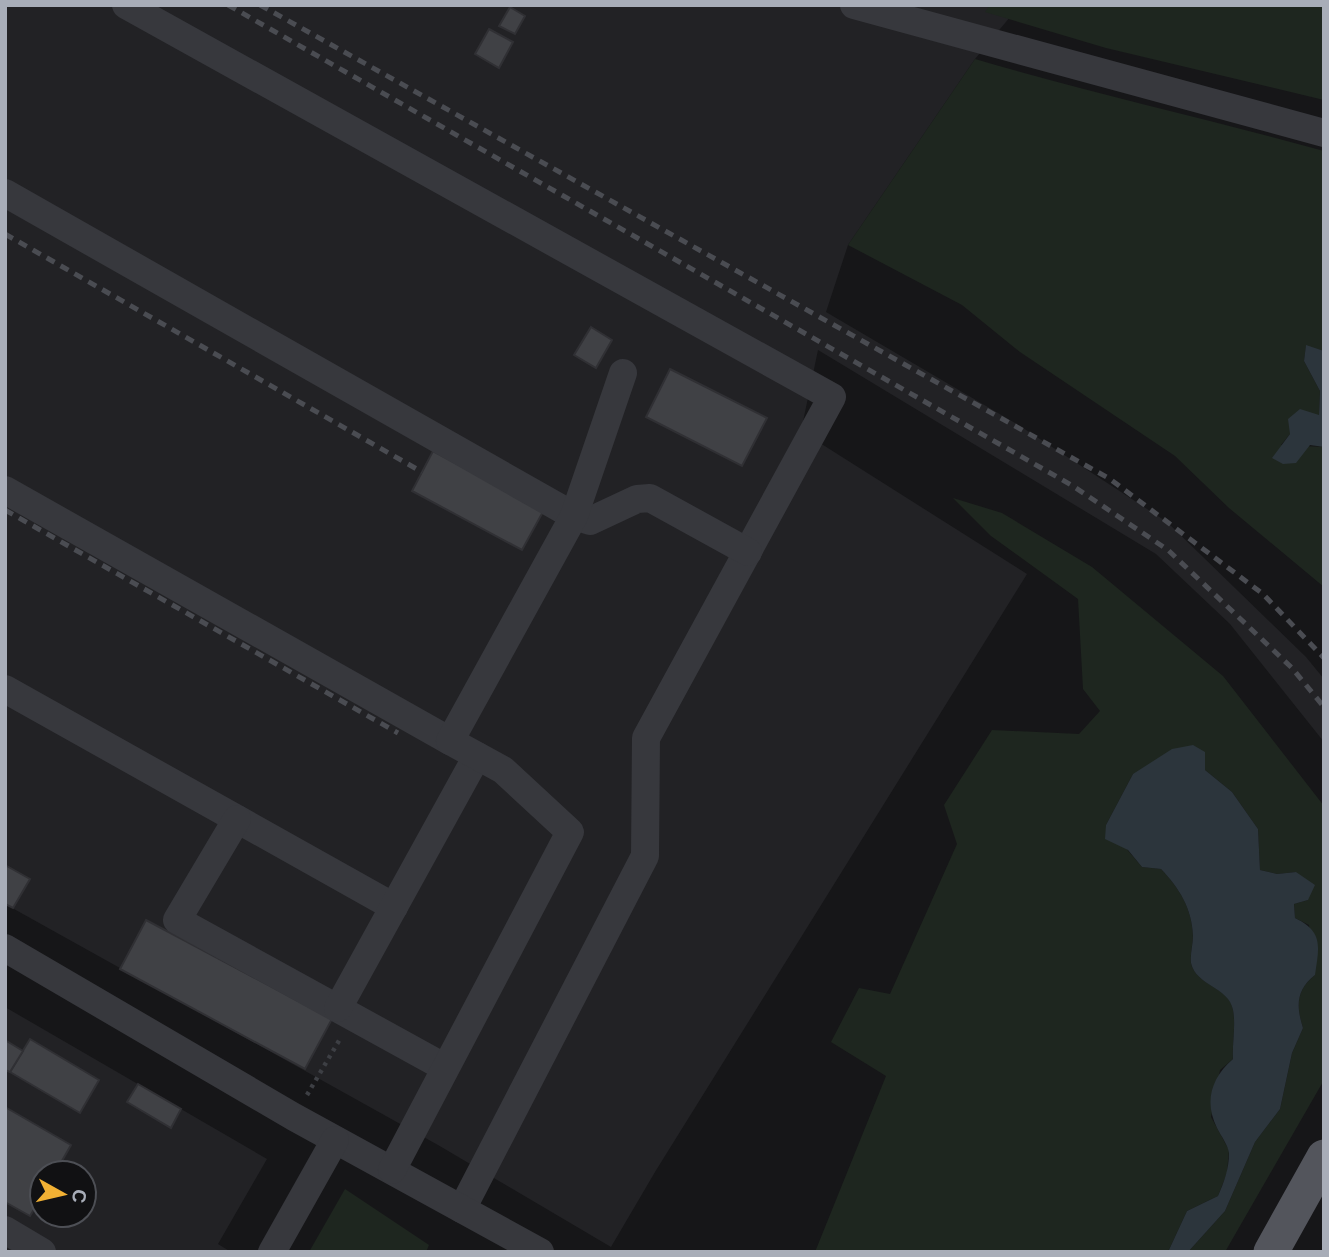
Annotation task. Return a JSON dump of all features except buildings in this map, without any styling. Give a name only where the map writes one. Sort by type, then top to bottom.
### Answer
[{"type":"main road","points":[[1271,1252],[1324,1157]]},
{"type":"lane","points":[[127,5],[832,397],[646,738],[645,856],[462,1209]]},
{"type":"lane","points":[[854,5],[1324,133]]},
{"type":"lane","points":[[5,193],[574,516],[590,521],[637,499],[650,498],[748,552]]},
{"type":"lane","points":[[450,741],[574,516],[623,373]]},
{"type":"lane","points":[[5,490],[503,770],[570,832],[392,1170]]},
{"type":"lane","points":[[5,689],[394,907]]},
{"type":"lane","points":[[341,1020],[394,907],[477,756]]},
{"type":"lane","points":[[237,819],[177,920],[341,1020],[444,1067]]},
{"type":"lane","points":[[5,948],[335,1140],[540,1252]]},
{"type":"lane","points":[[272,1252],[335,1140]]},
{"type":"lane","points":[[5,1230],[42,1252]]},
{"type":"path","points":[[294,1116],[341,1020]]},
{"type":"shaded area","points":[[5,5],[1020,5],[975,59],[848,245],[826,312],[1020,426],[1167,522],[1306,657],[1324,679],[1324,742],[1230,624],[1156,554],[818,350],[801,431],[1027,574],[611,1247],[438,1145],[5,904]]},
{"type":"shaded area","points":[[990,5],[1324,5],[1324,100],[1106,48],[985,12]]},
{"type":"shaded area","points":[[975,59],[1324,151],[1324,351],[1306,346],[1304,361],[1320,391],[1319,415],[1290,434],[1281,445],[1324,447],[1324,587],[1229,508],[1175,456],[1020,352],[962,305],[848,245]]},
{"type":"shaded area","points":[[1306,345],[1324,351],[1324,447],[1310,445],[1296,463],[1283,464],[1272,458],[1290,434],[1288,419],[1300,409],[1319,415],[1320,391],[1304,361]]},
{"type":"shaded area","points":[[953,498],[1002,513],[1092,567],[1223,676],[1324,806],[1324,1080],[1225,1252],[1188,1252],[1225,1211],[1255,1142],[1280,1109],[1292,1053],[1303,1028],[1299,999],[1304,987],[1315,975],[1309,925],[1295,918],[1294,904],[1308,900],[1296,872],[1277,874],[1260,870],[1258,829],[1232,792],[1205,770],[1133,774],[1106,825],[1142,867],[1161,869],[1179,891],[1192,926],[1191,963],[1194,971],[1231,1002],[1234,1022],[1233,1059],[1220,1070],[1211,1117],[1229,1150],[1227,1173],[1218,1196],[1187,1211],[1168,1252],[815,1252],[886,1076],[831,1042],[859,988],[890,994],[957,844],[944,805],[992,730],[1079,734],[1100,711],[1083,689],[1078,599],[991,536]]},
{"type":"shaded area","points":[[1193,745],[1205,752],[1205,770],[1232,792],[1258,829],[1260,870],[1277,874],[1296,872],[1315,885],[1308,900],[1294,904],[1295,918],[1311,929],[1318,948],[1315,975],[1304,987],[1299,999],[1303,1028],[1292,1053],[1280,1109],[1255,1142],[1225,1211],[1188,1252],[1168,1252],[1187,1211],[1218,1196],[1226,1175],[1229,1153],[1213,1118],[1211,1100],[1219,1074],[1233,1059],[1233,1010],[1225,996],[1194,971],[1191,963],[1193,936],[1190,916],[1173,884],[1161,869],[1142,867],[1128,850],[1105,839],[1106,825],[1133,774],[1172,749]]},
{"type":"shaded area","points":[[5,1007],[267,1159],[218,1244],[231,1252],[5,1252]]},
{"type":"shaded area","points":[[345,1189],[429,1245],[426,1252],[309,1252]]},
{"type":"railway","points":[[228,5],[1073,486],[1168,550],[1292,668],[1324,707]]},
{"type":"railway","points":[[260,5],[1110,479],[1263,594],[1324,658]]},
{"type":"railway","points":[[5,234],[422,472]]},
{"type":"railway","points":[[5,510],[398,733]]}]
